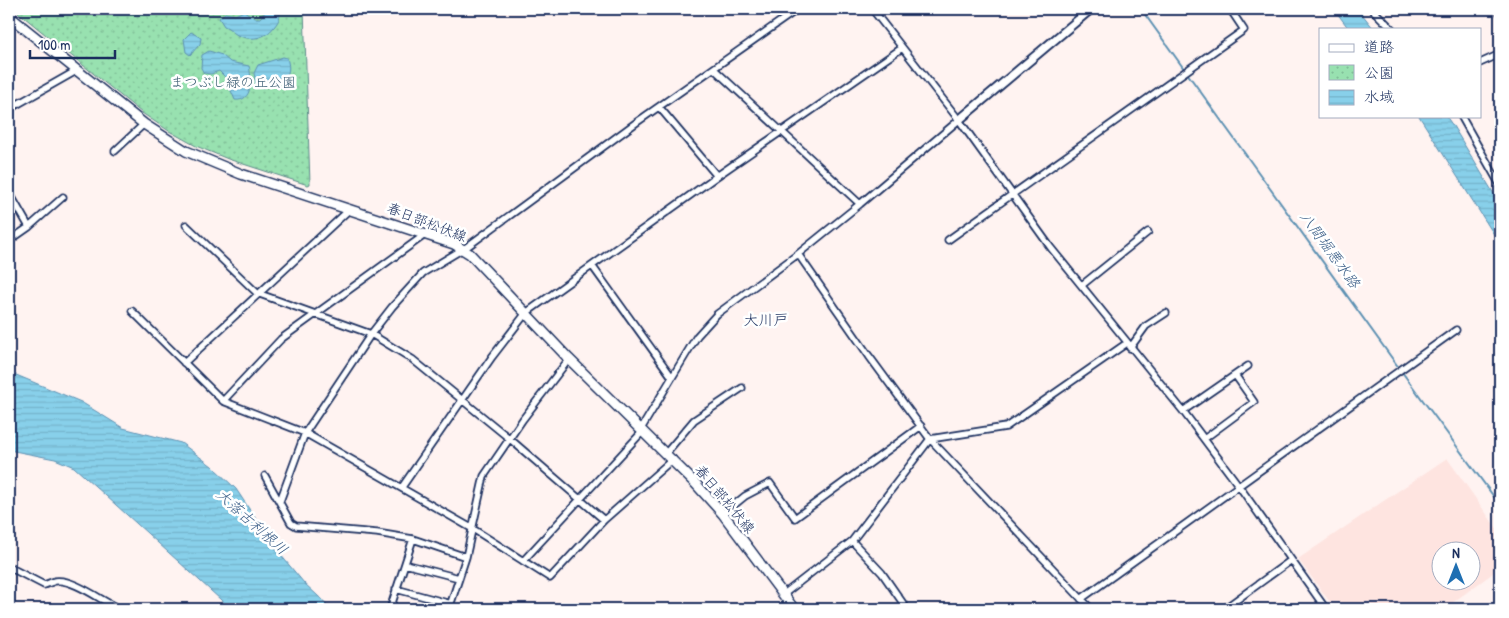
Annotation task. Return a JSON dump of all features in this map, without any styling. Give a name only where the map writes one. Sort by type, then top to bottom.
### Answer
[{"type":"main road","name":"春日部松伏線","points":[[9,16],[144,124],[176,145],[217,165],[426,234],[463,249],[493,275],[569,359],[670,456],[723,514],[794,609]]},
{"type":"street","points":[[280,501],[305,433],[371,334],[392,307],[423,273],[463,249],[798,9]]},
{"type":"street","points":[[872,9],[959,120],[1051,248],[1183,411],[1326,609]]},
{"type":"street","points":[[523,560],[642,430],[697,336],[717,314],[798,254],[860,204],[1091,9]]},
{"type":"street","points":[[948,240],[1244,30],[1230,9]]},
{"type":"street","points":[[1372,9],[1391,28]]},
{"type":"street","points":[[1498,9],[1500,13]]},
{"type":"street","points":[[402,487],[462,399],[526,313],[593,267],[782,130],[902,48]]},
{"type":"street","points":[[1482,62],[1500,54]]},
{"type":"street","points":[[714,69],[860,204]]},
{"type":"street","points":[[9,109],[76,71]]},
{"type":"street","points":[[660,108],[717,176]]},
{"type":"street","points":[[1462,118],[1500,185]]},
{"type":"street","points":[[115,151],[144,124]]},
{"type":"street","points":[[9,192],[29,227]]},
{"type":"street","points":[[9,241],[29,227],[64,197]]},
{"type":"street","points":[[184,363],[350,209]]},
{"type":"street","points":[[186,225],[258,293],[371,334],[412,359],[510,438],[604,520]]},
{"type":"street","points":[[1082,285],[1148,232]]},
{"type":"street","points":[[223,401],[271,348],[313,314],[426,234]]},
{"type":"street","points":[[798,254],[930,439],[1091,609]]},
{"type":"street","points":[[593,267],[672,376]]},
{"type":"street","points":[[132,311],[223,401],[305,433],[473,529],[550,578],[604,520],[670,456],[694,420],[742,388]]},
{"type":"street","points":[[784,594],[852,541],[930,439],[1006,427],[1129,346],[1146,326],[1166,313]]},
{"type":"street","points":[[1081,599],[1456,330]]},
{"type":"street","points":[[396,589],[450,607],[466,557],[484,476],[569,359]]},
{"type":"street","points":[[1183,411],[1248,366]]},
{"type":"street","points":[[1204,439],[1254,402],[1235,375]]},
{"type":"street","points":[[723,514],[745,496],[770,483],[795,518],[921,426]]},
{"type":"street","points":[[265,476],[291,523],[296,526],[377,532],[413,539],[466,557]]},
{"type":"street","points":[[390,609],[413,539]]},
{"type":"street","points":[[852,541],[882,573],[906,609]]},
{"type":"street","points":[[1224,609],[1290,561]]},
{"type":"street","points":[[405,564],[459,578]]},
{"type":"street","points":[[9,567],[44,585],[55,581],[80,586],[102,602],[120,609]]},
{"type":"shaded area","points":[[1447,458],[1500,533],[1500,568],[1482,581],[1482,540],[1432,540],[1432,590],[1470,590],[1444,609],[1335,609],[1298,559]]},
{"type":"green space","name":"まつぶし緑の丘公園","points":[[14,9],[304,9],[310,184],[308,185],[228,159],[196,146],[169,131],[142,113]]},
{"type":"water","points":[[268,9],[279,9],[279,19],[270,31],[257,38],[237,35],[224,26],[219,18],[225,13],[235,15],[244,11],[255,18],[260,18]]},
{"type":"water","points":[[1334,9],[1358,9],[1373,28],[1348,28]]},
{"type":"water","points":[[191,32],[201,38],[200,44],[190,55],[186,52],[184,39]]},
{"type":"water","points":[[209,51],[222,55],[230,62],[249,66],[250,88],[241,100],[235,100],[225,77],[219,71],[211,74],[204,73],[201,68],[202,55]]},
{"type":"water","points":[[283,57],[287,58],[289,66],[286,77],[274,79],[263,88],[256,85],[254,73],[258,65]]},
{"type":"water","points":[[1420,118],[1447,118],[1453,126],[1500,204],[1500,244]]},
{"type":"water","name":"大落古利根川","points":[[9,372],[81,402],[123,428],[181,443],[212,466],[236,489],[275,548],[304,583],[332,609],[231,609],[74,467],[55,459],[9,450]]},
{"type":"waterway","name":"八間堀悪水路","points":[[1141,9],[1399,368]]},
{"type":"waterway","name":"八間堀悪水路","points":[[1402,372],[1500,505]]},
{"type":"district","name":"大川戸","points":[[766,320]]}]
